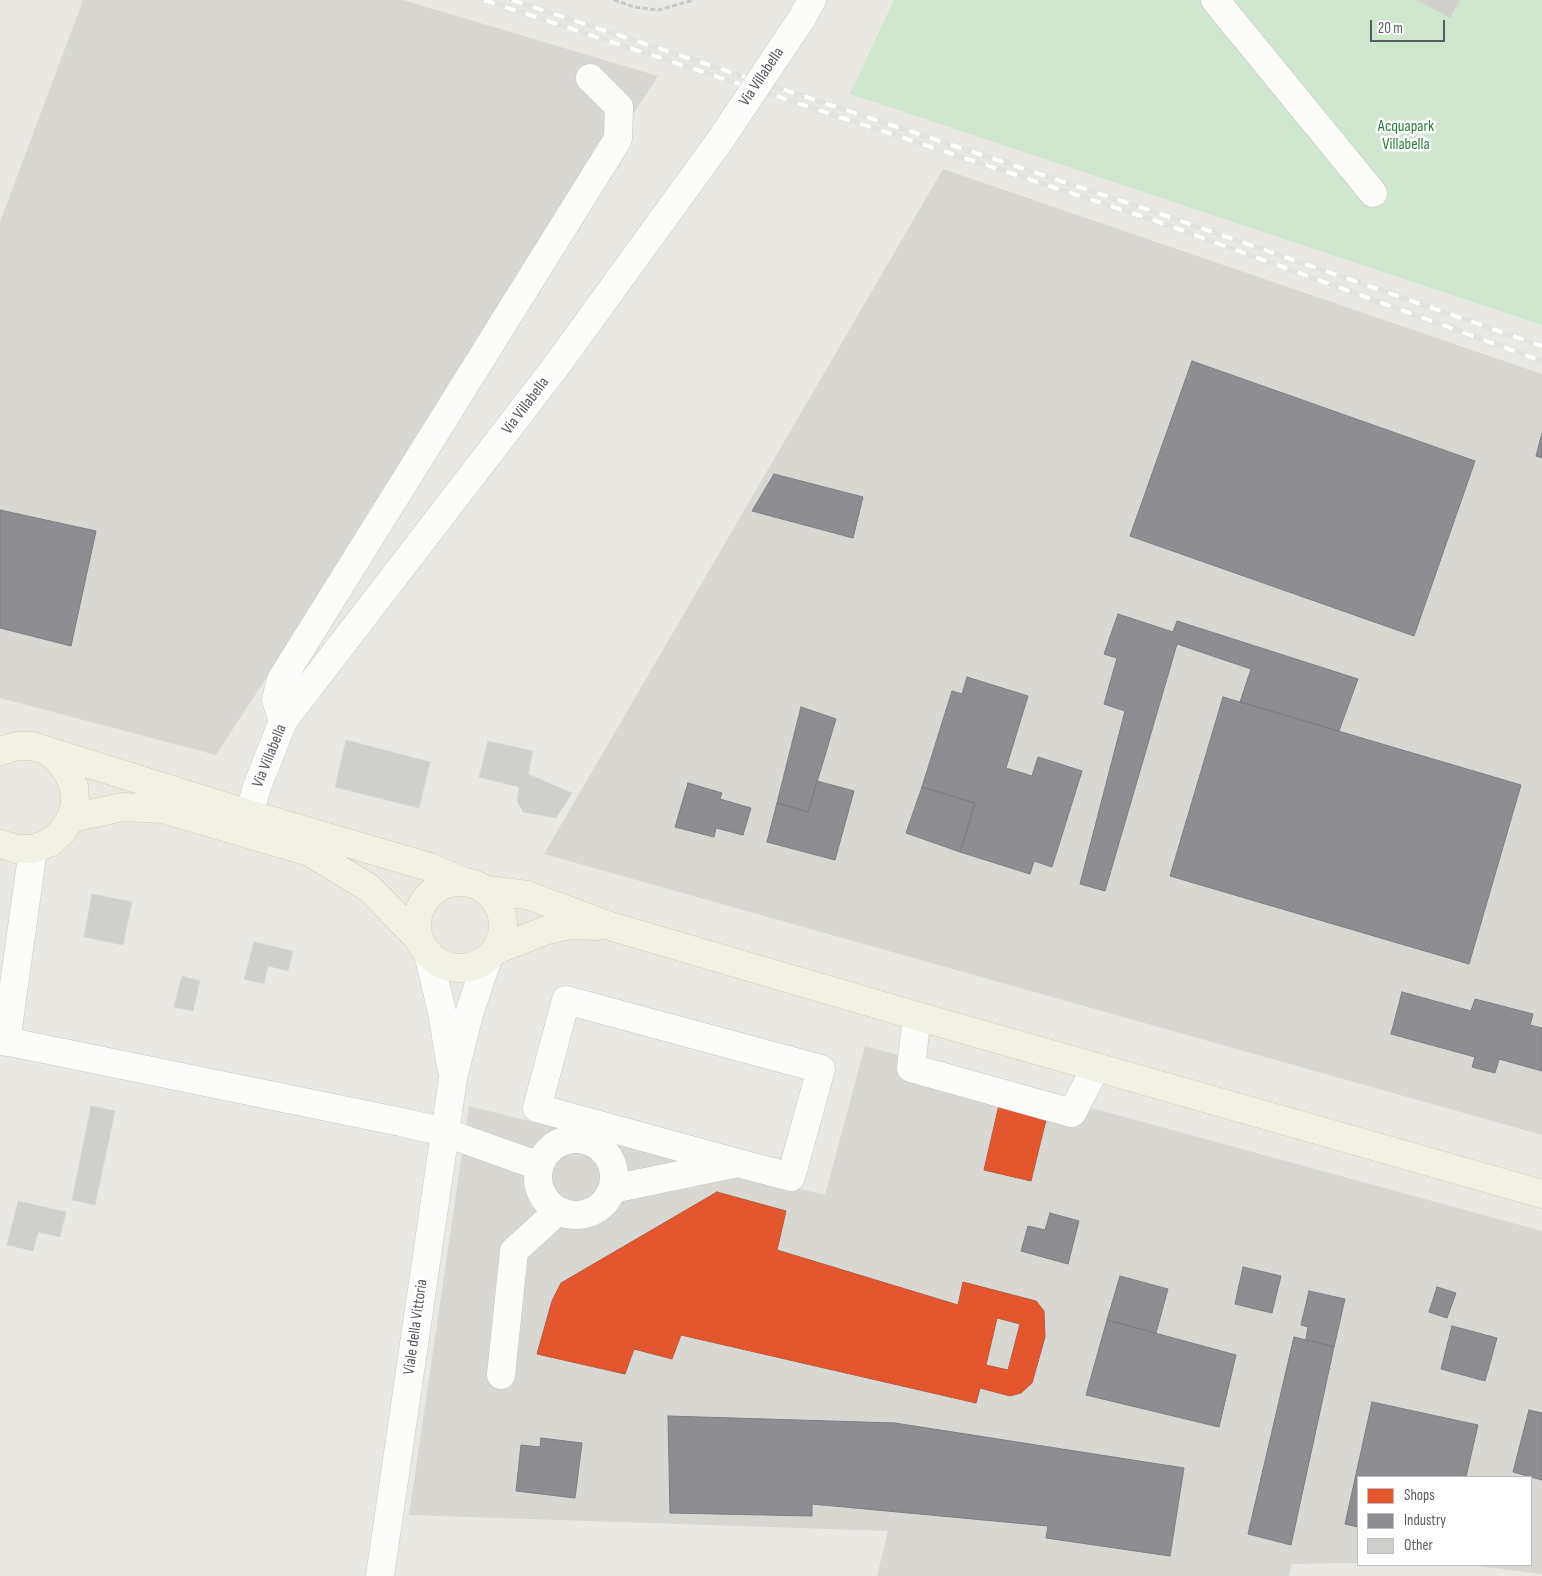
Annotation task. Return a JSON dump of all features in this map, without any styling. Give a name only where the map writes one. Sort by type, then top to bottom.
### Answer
[{"type":"main road","points":[[6,746],[32,746],[249,814],[429,867],[474,886],[496,900],[502,912],[504,925],[502,938],[491,955]]},
{"type":"main road","points":[[0,844],[18,850],[33,849],[55,838],[62,832],[71,818],[75,803],[74,787],[68,773],[59,760],[46,751]]},
{"type":"main road","points":[[71,818],[123,807],[163,809],[310,852],[369,888],[438,962],[450,967],[476,966],[491,955],[547,930],[570,925],[613,927]]},
{"type":"main road","points":[[423,946],[417,927],[418,915],[422,904],[439,887],[450,883],[527,895],[613,927],[917,1016],[1542,1194]]},
{"type":"street","points":[[1215,0],[1373,193]]},
{"type":"street","name":"Via Villabella","points":[[249,814],[257,787],[283,721],[557,365],[721,139],[807,9]]},
{"type":"street","points":[[283,721],[276,700],[281,680],[618,139],[619,107],[590,78]]},
{"type":"street","points":[[33,849],[3,1041],[444,1132],[539,1166]]},
{"type":"street","name":"Viale della Vittoria","points":[[423,946],[442,1012],[453,1078]]},
{"type":"street","name":"Viale della Vittoria","points":[[380,1576],[453,1078],[470,1014],[491,955]]},
{"type":"street","points":[[571,1129],[550,1150],[539,1166],[538,1180],[541,1192],[548,1203],[558,1211],[571,1215],[584,1214],[596,1210],[606,1201],[612,1189],[614,1176],[611,1163],[604,1152],[593,1144],[581,1140],[571,1129],[537,1108],[566,1000],[821,1069],[791,1177],[738,1163],[571,1129]]},
{"type":"street","points":[[917,1016],[911,1068],[920,1071],[1072,1113],[1096,1067]]},
{"type":"street","points":[[612,1189],[738,1163]]},
{"type":"street","points":[[501,1375],[514,1251],[558,1211]]},
{"type":"path","points":[[614,0],[634,7],[658,10],[694,0]]},
{"type":"shaded area","points":[[83,0],[403,0],[658,76],[216,755],[0,698],[0,222]]},
{"type":"shaded area","points":[[943,169],[1542,374],[1542,1135],[544,854]]},
{"type":"shaded area","points":[[865,1046],[1542,1231],[1542,1574],[1477,1566],[1532,1566],[1532,1476],[1357,1476],[1357,1563],[1292,1564],[1289,1576],[877,1576],[888,1531],[409,1515],[469,1106],[825,1195]]},
{"type":"green space","name":"Acquapark Villabella","points":[[894,0],[1542,0],[1542,325],[850,94]]},
{"type":"building: Shops","points":[[999,1105],[1047,1116],[1031,1181],[984,1170]]},
{"type":"building: Shops","points":[[717,1192],[786,1211],[777,1250],[958,1305],[963,1282],[1036,1301],[1044,1311],[1045,1337],[1032,1383],[1021,1393],[1010,1396],[980,1388],[976,1403],[681,1335],[672,1359],[634,1349],[625,1374],[537,1354],[552,1301],[561,1283]],"holes":[[[997,1318],[1020,1324],[1008,1370],[986,1365]]]},
{"type":"building: Industry","points":[[1192,361],[1475,461],[1414,636],[1130,536]]},
{"type":"building: Industry","points":[[1542,433],[1542,458],[1536,456]]},
{"type":"building: Industry","points":[[774,474],[863,497],[853,538],[752,511]]},
{"type":"building: Industry","points":[[0,510],[96,531],[71,646],[0,628]]},
{"type":"building: Industry","points":[[1118,614],[1173,632],[1177,621],[1358,679],[1339,731],[1240,702],[1251,669],[1177,644],[1105,891],[1080,884],[1125,711],[1104,704],[1117,658],[1104,654]]},
{"type":"building: Industry","points":[[967,677],[1028,696],[1006,768],[1032,776],[1038,757],[1082,771],[1052,867],[1034,861],[1030,874],[960,852],[975,803],[922,787],[952,691],[962,694]]},
{"type":"building: Industry","points":[[1223,697],[1521,785],[1469,964],[1170,876]]},
{"type":"building: Industry","points":[[801,707],[836,719],[808,812],[777,803]]},
{"type":"building: Industry","points":[[817,781],[854,791],[835,860],[767,842],[777,803],[808,812]]},
{"type":"building: Industry","points":[[688,783],[722,793],[720,799],[751,808],[743,835],[716,828],[714,837],[675,827]]},
{"type":"building: Industry","points":[[922,787],[975,803],[960,852],[906,833]]},
{"type":"building: Industry","points":[[1402,992],[1471,1011],[1475,999],[1533,1014],[1530,1025],[1542,1028],[1542,1071],[1499,1059],[1495,1073],[1472,1067],[1475,1057],[1391,1034]]},
{"type":"building: Industry","points":[[1050,1213],[1079,1221],[1068,1264],[1021,1251],[1028,1226],[1045,1230]]},
{"type":"building: Industry","points":[[1243,1267],[1281,1276],[1272,1313],[1235,1304]]},
{"type":"building: Industry","points":[[1120,1276],[1168,1289],[1156,1333],[1107,1320]]},
{"type":"building: Industry","points":[[1437,1287],[1456,1293],[1447,1318],[1429,1312]]},
{"type":"building: Industry","points":[[1309,1291],[1345,1299],[1334,1347],[1306,1339],[1308,1327],[1301,1325]]},
{"type":"building: Industry","points":[[1107,1320],[1236,1355],[1219,1427],[1086,1395]]},
{"type":"building: Industry","points":[[1452,1326],[1497,1338],[1485,1381],[1441,1369]]},
{"type":"building: Industry","points":[[1294,1337],[1334,1347],[1291,1545],[1248,1534]]},
{"type":"building: Industry","points":[[1372,1402],[1478,1425],[1466,1476],[1357,1476],[1357,1527],[1345,1524]]},
{"type":"building: Industry","points":[[1529,1410],[1542,1413],[1542,1480],[1513,1472]]},
{"type":"building: Industry","points":[[668,1416],[895,1423],[1184,1468],[1170,1556],[1046,1538],[1048,1526],[812,1504],[812,1516],[670,1513]]},
{"type":"building: Industry","points":[[541,1438],[582,1443],[575,1498],[516,1491],[521,1445],[540,1447]]},
{"type":"building: Other","points":[[1417,0],[1460,0],[1450,18]]},
{"type":"building: Other","points":[[346,740],[430,762],[419,808],[335,787]]},
{"type":"building: Other","points":[[488,741],[533,751],[528,774],[572,793],[556,818],[523,812],[517,801],[519,787],[479,777]]},
{"type":"building: Other","points":[[92,894],[132,902],[123,945],[84,937]]},
{"type":"building: Other","points":[[254,942],[293,951],[288,971],[268,966],[264,984],[244,979]]},
{"type":"building: Other","points":[[182,976],[200,981],[193,1011],[174,1007]]},
{"type":"building: Other","points":[[91,1106],[115,1111],[95,1205],[72,1200]]},
{"type":"building: Other","points":[[18,1201],[66,1212],[60,1237],[38,1232],[33,1251],[7,1245]]},
{"type":"railway","points":[[484,0],[1150,219],[1542,361]]},
{"type":"railway","points":[[512,0],[1152,211],[1542,346]]}]
